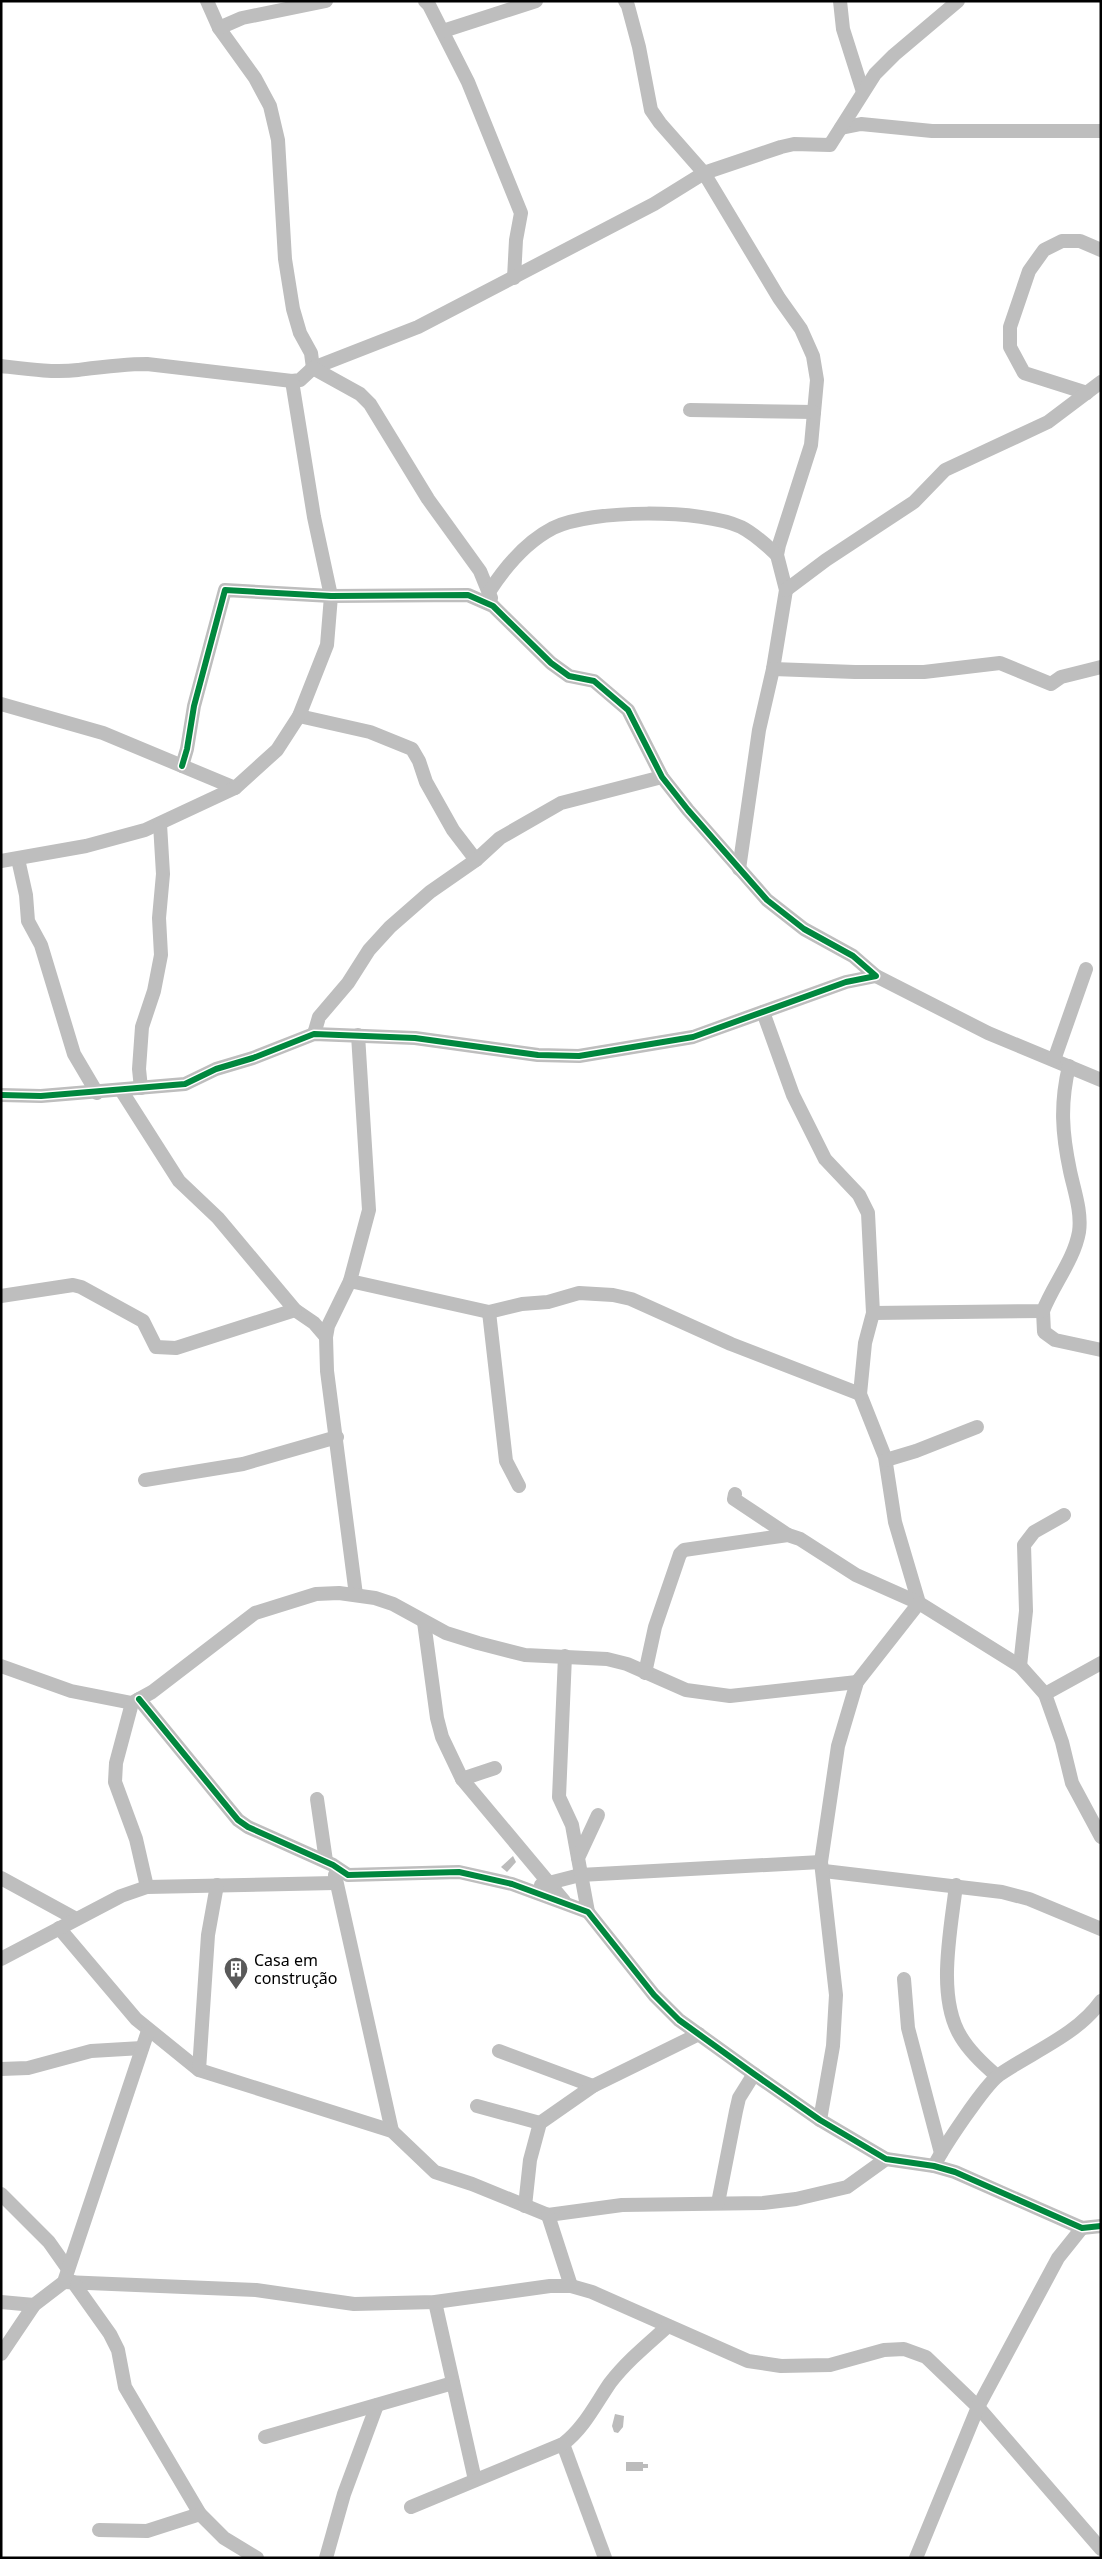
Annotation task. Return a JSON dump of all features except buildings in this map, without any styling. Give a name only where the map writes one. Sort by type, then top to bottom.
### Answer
[{"type":"street","points":[[207,1],[219,28],[262,90],[272,114],[278,140],[281,207],[290,289],[300,333],[311,353],[313,368]]},
{"type":"street","points":[[219,28],[242,18],[326,1]]},
{"type":"street","points":[[425,1],[429,4],[468,82],[521,213],[516,240],[514,278]]},
{"type":"street","points":[[443,31],[536,1]]},
{"type":"street","points":[[625,1],[639,47],[651,110],[660,124],[704,173],[807,341],[816,371],[811,445],[792,500],[778,555],[786,590],[773,669],[759,730],[739,869]]},
{"type":"street","points":[[840,1],[843,29],[863,92]]},
{"type":"street","points":[[1,366],[29,370],[76,370],[122,364],[147,364],[292,381],[300,380],[313,368],[418,327],[514,278],[654,204],[704,173],[794,144],[825,146],[833,141],[875,74],[894,55],[958,1]]},
{"type":"street","points":[[852,110],[860,124]]},
{"type":"street","points":[[841,128],[860,124],[924,131],[1101,131]]},
{"type":"street","points":[[1087,393],[1024,373],[1010,347],[1010,327],[1029,271],[1044,250],[1062,241],[1080,241],[1101,250]]},
{"type":"street","points":[[516,254],[528,269]]},
{"type":"street","points":[[313,368],[360,394],[370,404],[428,499],[470,555],[487,584],[491,599],[550,663],[569,676],[594,681],[624,705],[637,724],[662,776],[767,900],[795,922],[853,956],[876,976],[988,1033],[1101,1080]]},
{"type":"street","points":[[1,861],[110,841],[160,824],[236,788],[277,750],[299,716],[327,644],[331,596],[314,517],[292,381]]},
{"type":"street","points":[[786,590],[804,575],[908,506],[945,470],[1048,422],[1101,382]]},
{"type":"street","points":[[690,410],[814,412]]},
{"type":"street","points":[[491,599],[512,559],[551,529],[565,523],[620,514],[647,513],[698,518],[739,526],[778,555]]},
{"type":"street","points":[[783,572],[804,575]]},
{"type":"street","points":[[182,766],[187,750],[194,706],[225,590],[331,596],[468,595],[491,599]]},
{"type":"street","points":[[773,669],[924,672],[1000,663],[1051,684],[1062,677],[1101,667]]},
{"type":"street","points":[[1,704],[103,733],[236,788]]},
{"type":"street","points":[[299,716],[370,732],[412,749],[419,760],[426,782],[454,830],[476,860]]},
{"type":"street","points":[[314,1034],[319,1017],[348,983],[369,950],[390,927],[430,892],[476,860],[500,838],[561,803],[662,776]]},
{"type":"street","points":[[141,1088],[139,1069],[142,1027],[154,990],[161,955],[159,918],[163,874],[160,824]]},
{"type":"street","points":[[18,859],[26,895],[28,921],[41,945],[74,1054],[97,1093]]},
{"type":"street","points":[[846,982],[853,956]]},
{"type":"street","points":[[1054,1060],[1086,969]]},
{"type":"street","points":[[1,1095],[41,1096],[97,1093],[185,1084],[216,1069],[253,1058],[314,1034],[415,1038],[538,1055],[579,1056],[693,1037],[846,982],[876,976]]},
{"type":"street","points":[[763,1012],[792,1095],[825,1159],[864,1202],[868,1213],[873,1313],[865,1343],[860,1394],[886,1460],[895,1522],[919,1602]]},
{"type":"street","points":[[356,1595],[338,1437],[328,1371],[326,1337],[334,1310],[350,1281],[369,1210],[358,1035]]},
{"type":"street","points":[[1069,1066],[1062,1093],[1062,1116],[1077,1201],[1079,1232],[1060,1280],[1043,1311],[1044,1332],[1055,1340],[1101,1350]]},
{"type":"street","points":[[121,1090],[179,1181],[218,1218],[295,1310],[314,1323],[326,1337]]},
{"type":"street","points":[[350,1281],[489,1312],[522,1304],[548,1302],[579,1293],[613,1295],[631,1299],[731,1344],[860,1394]]},
{"type":"street","points":[[1,1296],[73,1285],[81,1287],[143,1321],[156,1347],[176,1348],[295,1310]]},
{"type":"street","points":[[873,1313],[1043,1311]]},
{"type":"street","points":[[489,1312],[506,1461],[519,1486]]},
{"type":"street","points":[[886,1460],[916,1452],[977,1427]]},
{"type":"street","points":[[146,1480],[243,1464],[338,1437]]},
{"type":"street","points":[[734,1494],[734,1499],[788,1535],[800,1539],[856,1575],[919,1602],[1020,1666],[1045,1694],[1062,1742],[1072,1783],[1079,1801],[1101,1837]]},
{"type":"street","points":[[1020,1666],[1026,1611],[1024,1545],[1034,1532],[1064,1515]]},
{"type":"street","points":[[645,1672],[655,1627],[680,1554],[684,1550],[788,1535]]},
{"type":"street","points":[[147,1887],[136,1839],[117,1793],[115,1782],[116,1762],[135,1701],[255,1613],[316,1594],[356,1595],[393,1604],[446,1633],[525,1655],[607,1659],[626,1664],[686,1690],[730,1696],[857,1682]]},
{"type":"street","points":[[820,2120],[836,2018],[836,1995],[827,1923],[823,1866],[838,1746],[857,1682],[919,1602]]},
{"type":"street","points":[[424,1622],[437,1718],[442,1737],[462,1779],[564,1902]]},
{"type":"street","points":[[565,1656],[559,1797],[572,1825],[588,1912],[654,1995],[679,2020],[754,2074],[820,2120],[886,2159],[934,2166],[955,2172],[1082,2228],[1101,2226]]},
{"type":"street","points":[[1045,1694],[1101,1663]]},
{"type":"street","points":[[1,1666],[71,1691],[135,1701],[243,1824],[330,1863],[348,1875],[459,1872],[512,1884],[588,1912]]},
{"type":"street","points":[[462,1779],[495,1768]]},
{"type":"street","points":[[317,1799],[392,2130]]},
{"type":"street","points":[[578,1858],[598,1815]]},
{"type":"street","points":[[526,1890],[548,1882],[580,1875],[823,1866],[956,1885],[1029,1899],[1101,1930]]},
{"type":"street","points":[[1,1878],[76,1919]]},
{"type":"street","points":[[1,1959],[120,1896],[147,1887],[335,1883]]},
{"type":"street","points":[[199,2070],[208,1935],[217,1885]]},
{"type":"street","points":[[956,1885],[949,1937],[949,2006],[960,2036],[970,2051],[997,2076]]},
{"type":"street","points":[[60,1928],[148,2031],[161,2038],[199,2070],[392,2130],[435,2172],[472,2184],[548,2215],[575,2213],[622,2205],[763,2203],[796,2199],[847,2187],[886,2159]]},
{"type":"street","points":[[904,1979],[908,2028],[941,2153]]},
{"type":"street","points":[[934,2166],[941,2153],[997,2076],[1062,2036],[1094,2010],[1101,2001]]},
{"type":"street","points":[[1,2354],[34,2305],[68,2278],[148,2031]]},
{"type":"street","points":[[524,2206],[530,2160],[540,2123],[593,2086],[700,2034]]},
{"type":"street","points":[[1,2069],[28,2068],[91,2051],[142,2048]]},
{"type":"street","points":[[500,2051],[593,2086]]},
{"type":"street","points":[[718,2203],[739,2098],[754,2074]]},
{"type":"street","points":[[477,2106],[540,2123]]},
{"type":"street","points":[[1,2194],[49,2242],[68,2278],[110,2334],[118,2350],[125,2387],[200,2514],[224,2538],[257,2558]]},
{"type":"street","points":[[548,2215],[571,2286]]},
{"type":"street","points":[[916,2558],[978,2407],[1058,2258],[1082,2228]]},
{"type":"street","points":[[68,2278],[256,2290],[354,2304],[435,2302],[550,2286],[571,2286],[592,2292],[748,2361],[781,2366],[830,2365],[884,2350],[904,2349],[926,2357],[978,2407],[1101,2549]]},
{"type":"street","points":[[1,2302],[34,2305]]},
{"type":"street","points":[[435,2302],[475,2480]]},
{"type":"street","points":[[412,2506],[563,2444],[578,2433],[610,2384],[632,2357],[668,2326]]},
{"type":"street","points":[[265,2437],[453,2383]]},
{"type":"street","points":[[326,2558],[344,2494],[377,2405]]},
{"type":"street","points":[[563,2444],[605,2558]]},
{"type":"street","points":[[99,2530],[147,2531],[200,2514]]},
{"type":"shaded area","points":[[513,1856],[516,1862],[507,1872],[501,1867]]},
{"type":"shaded area","points":[[615,2414],[624,2416],[623,2427],[618,2433],[614,2432],[612,2426]]},
{"type":"shaded area","points":[[626,2462],[643,2462],[643,2464],[648,2464],[648,2468],[643,2468],[643,2471],[626,2471]]},
{"type":"cycle path","points":[[1,1095],[41,1096],[185,1084],[216,1069],[253,1058],[314,1034],[415,1038],[538,1055],[579,1056],[693,1037],[846,982],[876,976],[853,956],[804,929],[767,900],[688,810],[662,777],[628,710],[594,681],[569,676],[551,663],[493,606],[468,595],[331,596],[225,590],[194,706],[187,749],[182,766]]},
{"type":"cycle path","points":[[139,1699],[238,1820],[248,1827],[333,1865],[348,1875],[459,1872],[512,1884],[588,1912],[654,1995],[679,2020],[820,2120],[886,2159],[934,2166],[955,2172],[1082,2228],[1101,2226]]},
{"type":"place","name":"Casa em construção","points":[[236,1990]]}]
